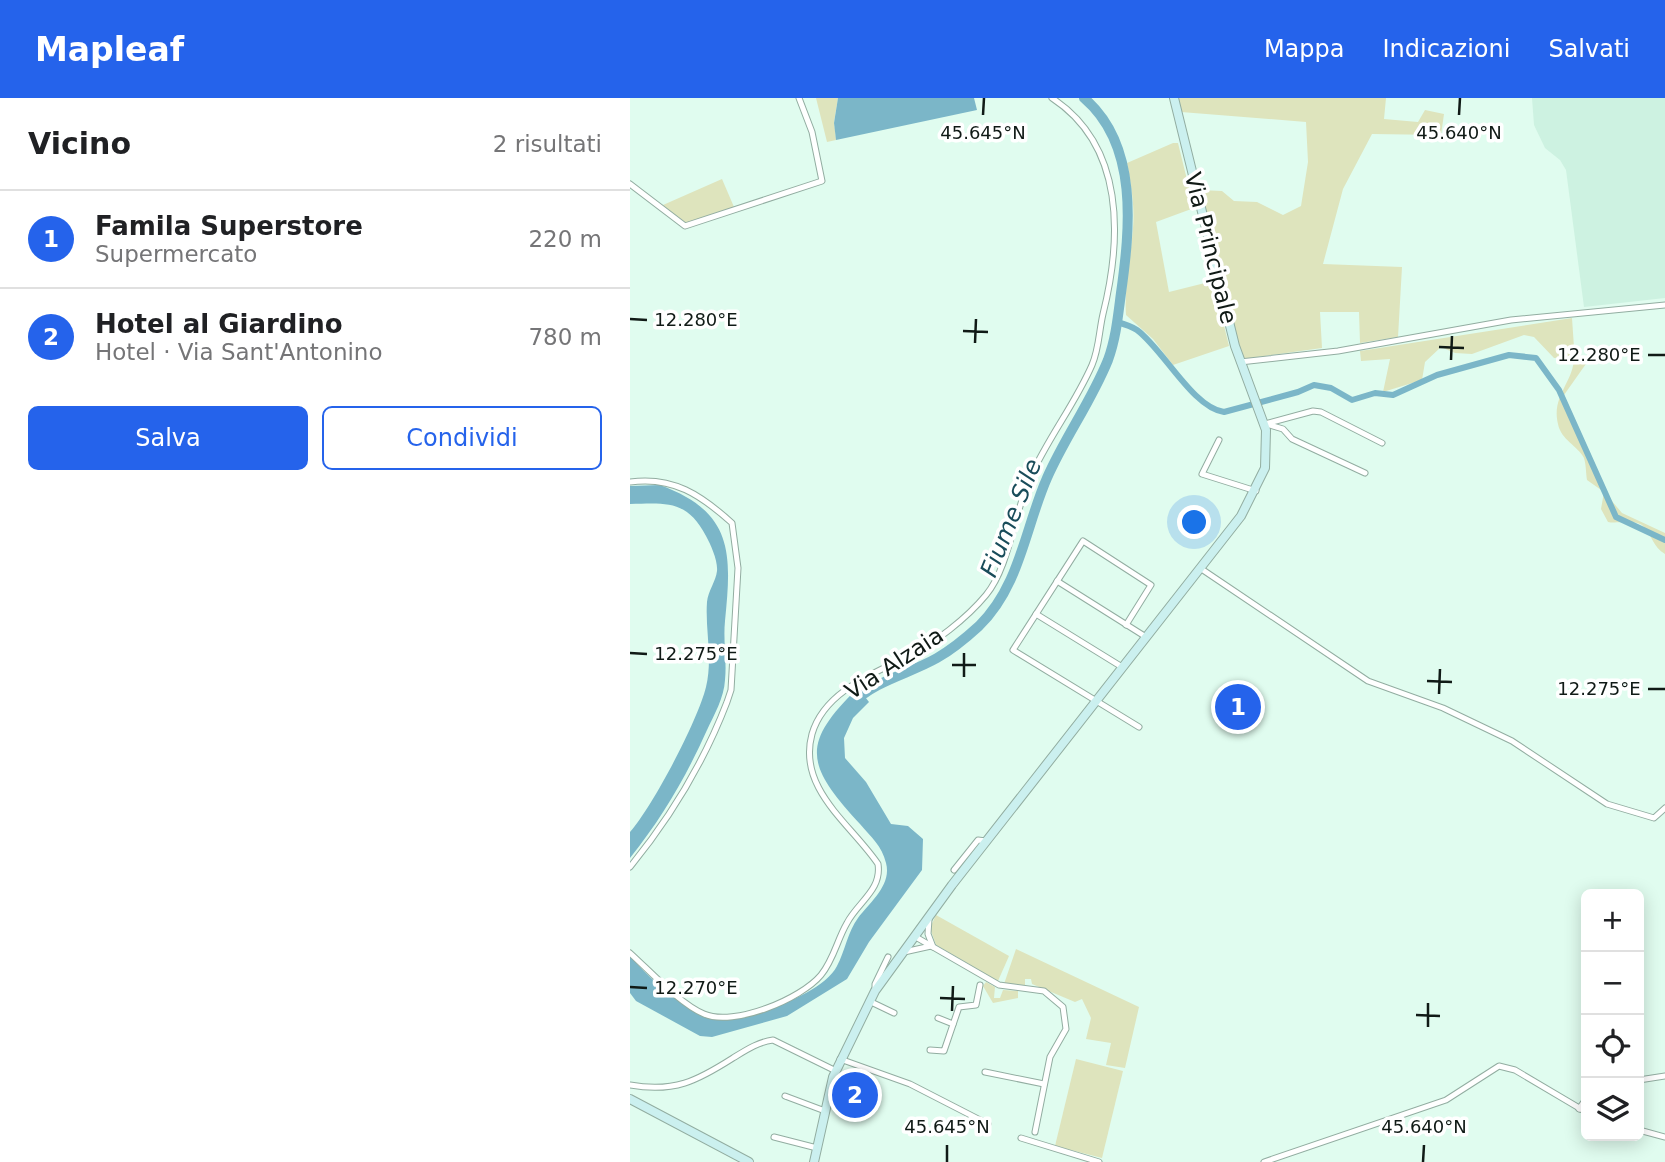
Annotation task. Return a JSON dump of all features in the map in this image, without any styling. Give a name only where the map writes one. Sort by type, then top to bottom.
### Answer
[{"type":"main road","name":"Via Principale","points":[[814,1162],[835,1071],[875,991],[986,841],[1241,516],[1255,491],[1266,460],[1265,424],[1240,362],[1174,98]]},
{"type":"main road","points":[[630,1099],[749,1162]]},
{"type":"street","points":[[630,184],[666,208],[685,226],[822,181],[812,132],[799,98]]},
{"type":"street","name":"Via Alzaia","points":[[630,953],[695,1010],[717,1018],[748,1013],[783,1001],[820,977],[847,921],[877,886],[878,864],[819,790],[811,773],[808,753],[818,719],[859,680],[926,645],[987,593],[998,573],[1030,477],[1080,391],[1093,362],[1100,337],[1114,260],[1113,196],[1091,136],[1078,117],[1052,98]]},
{"type":"street","points":[[1240,362],[1338,351],[1511,320],[1665,305]]},
{"type":"street","points":[[1265,424],[1313,411],[1321,412],[1382,443]]},
{"type":"street","points":[[1265,424],[1283,429],[1292,439],[1365,473]]},
{"type":"street","points":[[1219,440],[1202,474],[1255,491]]},
{"type":"street","points":[[630,482],[673,484],[690,490],[712,504],[732,523],[738,568],[731,682],[727,702],[681,795],[656,836],[630,867]]},
{"type":"street","points":[[1126,625],[1151,584],[1083,541],[1013,650],[1139,727]]},
{"type":"street","points":[[1200,568],[1368,681],[1443,708],[1512,741],[1607,804],[1654,818],[1665,808]]},
{"type":"street","points":[[1057,581],[1146,637]]},
{"type":"street","points":[[1036,614],[1122,667]]},
{"type":"street","points":[[954,870],[978,840],[986,841]]},
{"type":"street","points":[[929,915],[928,934],[932,946]]},
{"type":"street","points":[[914,936],[999,985],[1044,991],[1059,1002],[1065,1013],[1066,1029],[1051,1055],[1035,1132]]},
{"type":"street","points":[[902,952],[932,946]]},
{"type":"street","points":[[875,991],[875,984],[888,957]]},
{"type":"street","points":[[929,1050],[944,1051],[959,1006],[976,1004],[980,985]]},
{"type":"street","points":[[869,1001],[894,1013]]},
{"type":"street","points":[[938,1018],[953,1024]]},
{"type":"street","points":[[630,1085],[656,1087],[693,1082],[752,1047],[773,1040],[835,1071]]},
{"type":"street","points":[[840,1059],[910,1084],[988,1124]]},
{"type":"street","points":[[1265,1162],[1446,1100],[1499,1066],[1515,1070],[1579,1109],[1581,1106]]},
{"type":"street","points":[[985,1072],[1044,1084]]},
{"type":"street","points":[[1644,1079],[1665,1076]]},
{"type":"street","points":[[785,1096],[825,1111]]},
{"type":"street","points":[[1644,1131],[1665,1137]]},
{"type":"street","points":[[774,1137],[817,1147]]},
{"type":"street","points":[[1021,1138],[1099,1162]]},
{"type":"shaded area","points":[[816,98],[838,98],[834,122],[836,140],[827,142]]},
{"type":"shaded area","points":[[1178,98],[1386,98],[1384,119],[1418,122],[1425,110],[1444,114],[1441,135],[1372,134],[1343,189],[1323,264],[1402,267],[1398,337],[1360,343],[1359,312],[1320,312],[1322,348],[1243,359],[1200,190],[1222,191],[1234,201],[1257,202],[1283,215],[1301,206],[1308,162],[1306,122],[1181,112]]},
{"type":"shaded area","points":[[1532,98],[1665,98],[1665,298],[1584,307],[1566,170],[1560,160],[1545,148],[1534,125]]},
{"type":"shaded area","points":[[1178,143],[1194,208],[1156,222],[1169,292],[1213,281],[1229,346],[1173,365],[1153,339],[1126,315],[1126,304],[1133,220],[1127,163]]},
{"type":"shaded area","points":[[722,179],[734,207],[744,205],[682,225],[663,205]]},
{"type":"shaded area","points":[[1572,318],[1575,362],[1588,361],[1564,395],[1611,500],[1622,513],[1665,533],[1665,554],[1640,524],[1608,522],[1601,509],[1604,492],[1587,480],[1584,458],[1560,430],[1558,405],[1571,374],[1574,357],[1554,358],[1534,337],[1524,335],[1472,354],[1455,353],[1441,347],[1425,362],[1422,380],[1383,392],[1390,359],[1361,361],[1360,351]]},
{"type":"shaded area","points":[[936,915],[1009,956],[998,981],[936,945],[930,928]]},
{"type":"shaded area","points":[[1016,949],[1139,1007],[1125,1068],[1106,1065],[1111,1043],[1086,1039],[1091,1018],[1082,999],[1075,1002],[1032,984],[1031,979],[1025,979],[1025,985],[1004,984]]},
{"type":"shaded area","points":[[986,982],[995,987],[994,998],[1000,998],[1003,990],[1018,991],[1018,998],[993,1003],[983,986]]},
{"type":"shaded area","points":[[1076,1059],[1123,1071],[1102,1158],[1055,1146]]},
{"type":"water","points":[[838,98],[974,98],[977,110],[836,140],[834,123]]},
{"type":"water","points":[[660,485],[702,508],[722,537],[728,574],[725,680],[718,706],[691,764],[673,797],[630,858],[630,832],[674,762],[706,687],[709,665],[707,602],[717,571],[710,544],[699,524],[691,516],[675,506],[665,504],[630,504],[630,486]]},
{"type":"water","points":[[858,688],[869,702],[853,718],[844,738],[845,758],[866,782],[891,824],[908,826],[923,839],[922,870],[869,942],[847,979],[787,1016],[712,1037],[700,1036],[636,1001],[630,993],[630,956],[679,1001],[710,1017],[725,1020],[751,1015],[794,999],[820,984],[837,966],[855,923],[879,893],[887,871],[879,847],[829,786],[817,756],[819,741],[826,725]]},
{"type":"waterway","name":"Fiume Sile","points":[[853,703],[872,689],[948,651],[979,626],[993,610],[1013,575],[1047,478],[1108,360],[1116,327],[1127,242],[1126,189],[1122,163],[1114,139],[1102,117],[1084,98]]},
{"type":"waterway","points":[[1117,322],[1137,330],[1201,400],[1224,412],[1298,392],[1314,385],[1331,388],[1352,400],[1375,393],[1393,395],[1437,375],[1509,355],[1536,358],[1559,390],[1616,517],[1665,540]]},
{"type":"place","name":"Famila Superstore","points":[[1238,707]]},
{"type":"place","name":"Hotel al Giardino","points":[[855,1095]]}]
